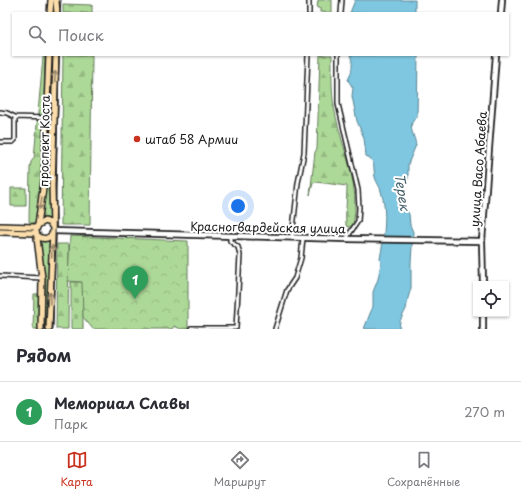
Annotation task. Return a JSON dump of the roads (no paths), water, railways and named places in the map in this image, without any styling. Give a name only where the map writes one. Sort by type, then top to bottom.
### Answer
[{"type":"main road","points":[[50,12],[51,0]]},
{"type":"main road","points":[[56,0],[57,12]]},
{"type":"main road","points":[[501,12],[502,0]]},
{"type":"main road","name":"проспект Коста","points":[[41,329],[42,278],[37,226],[44,181],[49,56]]},
{"type":"main road","name":"проспект Коста","points":[[49,329],[53,231],[52,186],[56,56]]},
{"type":"main road","name":"улица Васо Абаева","points":[[483,281],[482,241],[496,56]]},
{"type":"main road","points":[[0,226],[37,226],[45,221],[50,223],[53,231],[50,237],[45,238],[41,238],[37,234],[0,232]]},
{"type":"main road","name":"Красногвардейская улица","points":[[53,231],[292,238],[482,241]]},
{"type":"main road","points":[[483,317],[483,329]]},
{"type":"street","points":[[309,0],[309,12]]},
{"type":"street","points":[[341,12],[342,0]]},
{"type":"street","points":[[292,238],[298,183],[304,153],[308,56]]},
{"type":"street","points":[[338,56],[338,104],[355,176],[359,208],[358,221],[346,239]]},
{"type":"street","points":[[0,112],[7,113],[15,117],[47,118]]},
{"type":"street","points":[[0,142],[13,142],[15,140],[15,117]]},
{"type":"street","points":[[191,328],[236,328],[240,255],[238,247],[230,241],[230,236]]},
{"type":"street","points":[[275,329],[287,290],[295,278],[301,258],[303,238]]},
{"type":"street","points":[[0,276],[42,278]]},
{"type":"water","points":[[355,0],[415,0],[415,12],[350,12]]},
{"type":"water","name":"Терек","points":[[350,56],[418,56],[417,117],[411,126],[416,145],[408,164],[408,179],[403,191],[404,206],[409,214],[410,225],[413,232],[411,288],[406,309],[400,321],[399,329],[364,329],[373,306],[373,292],[378,279],[381,263],[380,259],[385,216],[380,187],[374,174],[373,162],[366,156],[364,138],[357,121],[352,96],[353,88],[348,80],[351,74],[352,61]]},
{"type":"tram line","points":[[60,12],[61,0]]},
{"type":"tram line","points":[[53,329],[59,56]]},
{"type":"place","name":"штаб 58 Армии","points":[[137,139]]},
{"type":"place","name":"Мемориал Славы","points":[[135,299]]}]
